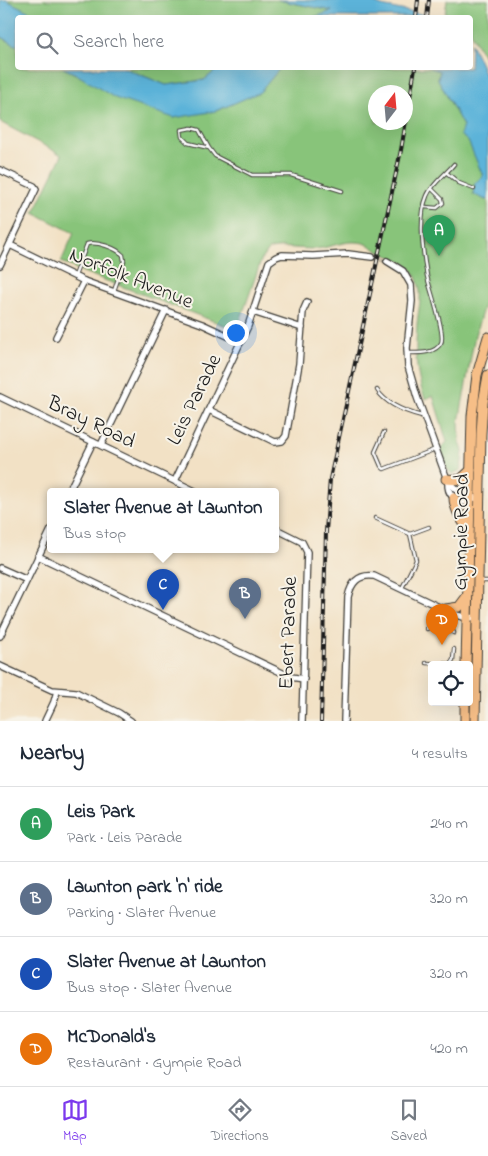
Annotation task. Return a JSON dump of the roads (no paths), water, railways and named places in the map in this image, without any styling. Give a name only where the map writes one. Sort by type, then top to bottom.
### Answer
[{"type":"highway","name":"Gympie Road","points":[[466,661],[474,397],[488,336]]},
{"type":"highway","name":"Gympie Road","points":[[474,721],[478,617],[483,581],[480,501],[482,417],[488,374]]},
{"type":"highway","points":[[447,481],[460,480],[471,470]]},
{"type":"highway","points":[[454,498],[464,524],[469,529]]},
{"type":"highway","points":[[446,610],[459,607],[468,595]]},
{"type":"highway","points":[[465,706],[465,721]]},
{"type":"street","points":[[0,170],[34,186],[36,189],[0,265]]},
{"type":"street","name":"Norfolk Avenue","points":[[10,245],[84,281],[166,310],[241,342]]},
{"type":"street","name":"Leis Parade","points":[[175,482],[241,342],[253,312],[267,266],[276,257],[282,255],[348,254],[372,257]]},
{"type":"street","points":[[387,261],[403,271],[411,285],[412,308],[408,353],[411,381],[448,488],[454,498],[462,502],[480,501]]},
{"type":"street","points":[[56,337],[84,281]]},
{"type":"street","points":[[209,410],[275,442],[282,441],[286,436],[299,364],[303,311],[307,302]]},
{"type":"street","points":[[101,446],[166,310]]},
{"type":"street","points":[[253,312],[302,328]]},
{"type":"street","name":"Bray Road","points":[[0,397],[189,488]]},
{"type":"street","points":[[70,488],[93,442]]},
{"type":"street","points":[[447,481],[457,492],[470,501]]},
{"type":"street","name":"Ebert Parade","points":[[279,530],[297,539],[305,546],[308,555],[302,721]]},
{"type":"street","points":[[0,636],[47,536]]},
{"type":"street","points":[[38,556],[291,677],[304,679]]},
{"type":"street","points":[[0,568],[27,580]]},
{"type":"street","points":[[344,721],[348,597],[351,587],[356,580],[368,575],[379,578],[446,610],[468,618],[478,617]]},
{"type":"street","points":[[0,666],[57,691],[69,690],[76,692],[131,721]]},
{"type":"street","points":[[45,721],[57,691]]},
{"type":"lane","points":[[210,148],[188,143],[182,137],[181,130],[191,128],[199,130],[215,156],[252,175],[291,175],[342,191]]},
{"type":"lane","points":[[408,353],[433,350],[441,343],[443,336],[430,292],[422,232],[427,196],[454,164]]},
{"type":"lane","points":[[447,173],[460,183],[474,189]]},
{"type":"lane","points":[[424,207],[437,208],[442,203],[442,199],[432,189]]},
{"type":"lane","points":[[75,276],[88,244],[93,243],[119,251],[123,255],[124,261],[114,292]]},
{"type":"lane","points":[[377,390],[382,399],[413,414],[424,417]]},
{"type":"lane","points":[[384,432],[375,452],[384,469],[436,449]]},
{"type":"lane","points":[[375,518],[410,534],[429,527]]},
{"type":"lane","points":[[402,588],[416,560],[410,534]]},
{"type":"lane","points":[[427,629],[428,622],[433,622],[454,633]]},
{"type":"lane","points":[[426,664],[450,664],[453,660],[454,649]]},
{"type":"water","points":[[0,0],[6,0],[36,15],[15,15],[15,45],[0,36]]},
{"type":"water","points":[[278,0],[367,0],[382,6],[425,15],[320,15],[332,11]]},
{"type":"water","points":[[473,47],[482,67],[488,84],[488,201],[473,194],[475,183],[483,176],[468,141],[460,135],[463,126],[438,79],[440,71],[437,70],[473,70]]},
{"type":"water","points":[[67,70],[129,70],[166,85],[204,80],[216,70],[278,70],[260,92],[216,111],[174,118],[115,98]]},
{"type":"tunnel","points":[[372,257],[387,261]]},
{"type":"railway","points":[[416,15],[418,0]]},
{"type":"railway","points":[[427,15],[429,0]]},
{"type":"railway","points":[[321,721],[326,531],[330,479],[401,150],[415,70]]},
{"type":"place","name":"Leis Park","points":[[439,256]]},
{"type":"place","name":"Slater Avenue at Lawnton","points":[[163,610]]},
{"type":"place","name":"Lawnton park 'n' ride","points":[[245,619]]},
{"type":"place","name":"McDonald's","points":[[442,645]]}]
